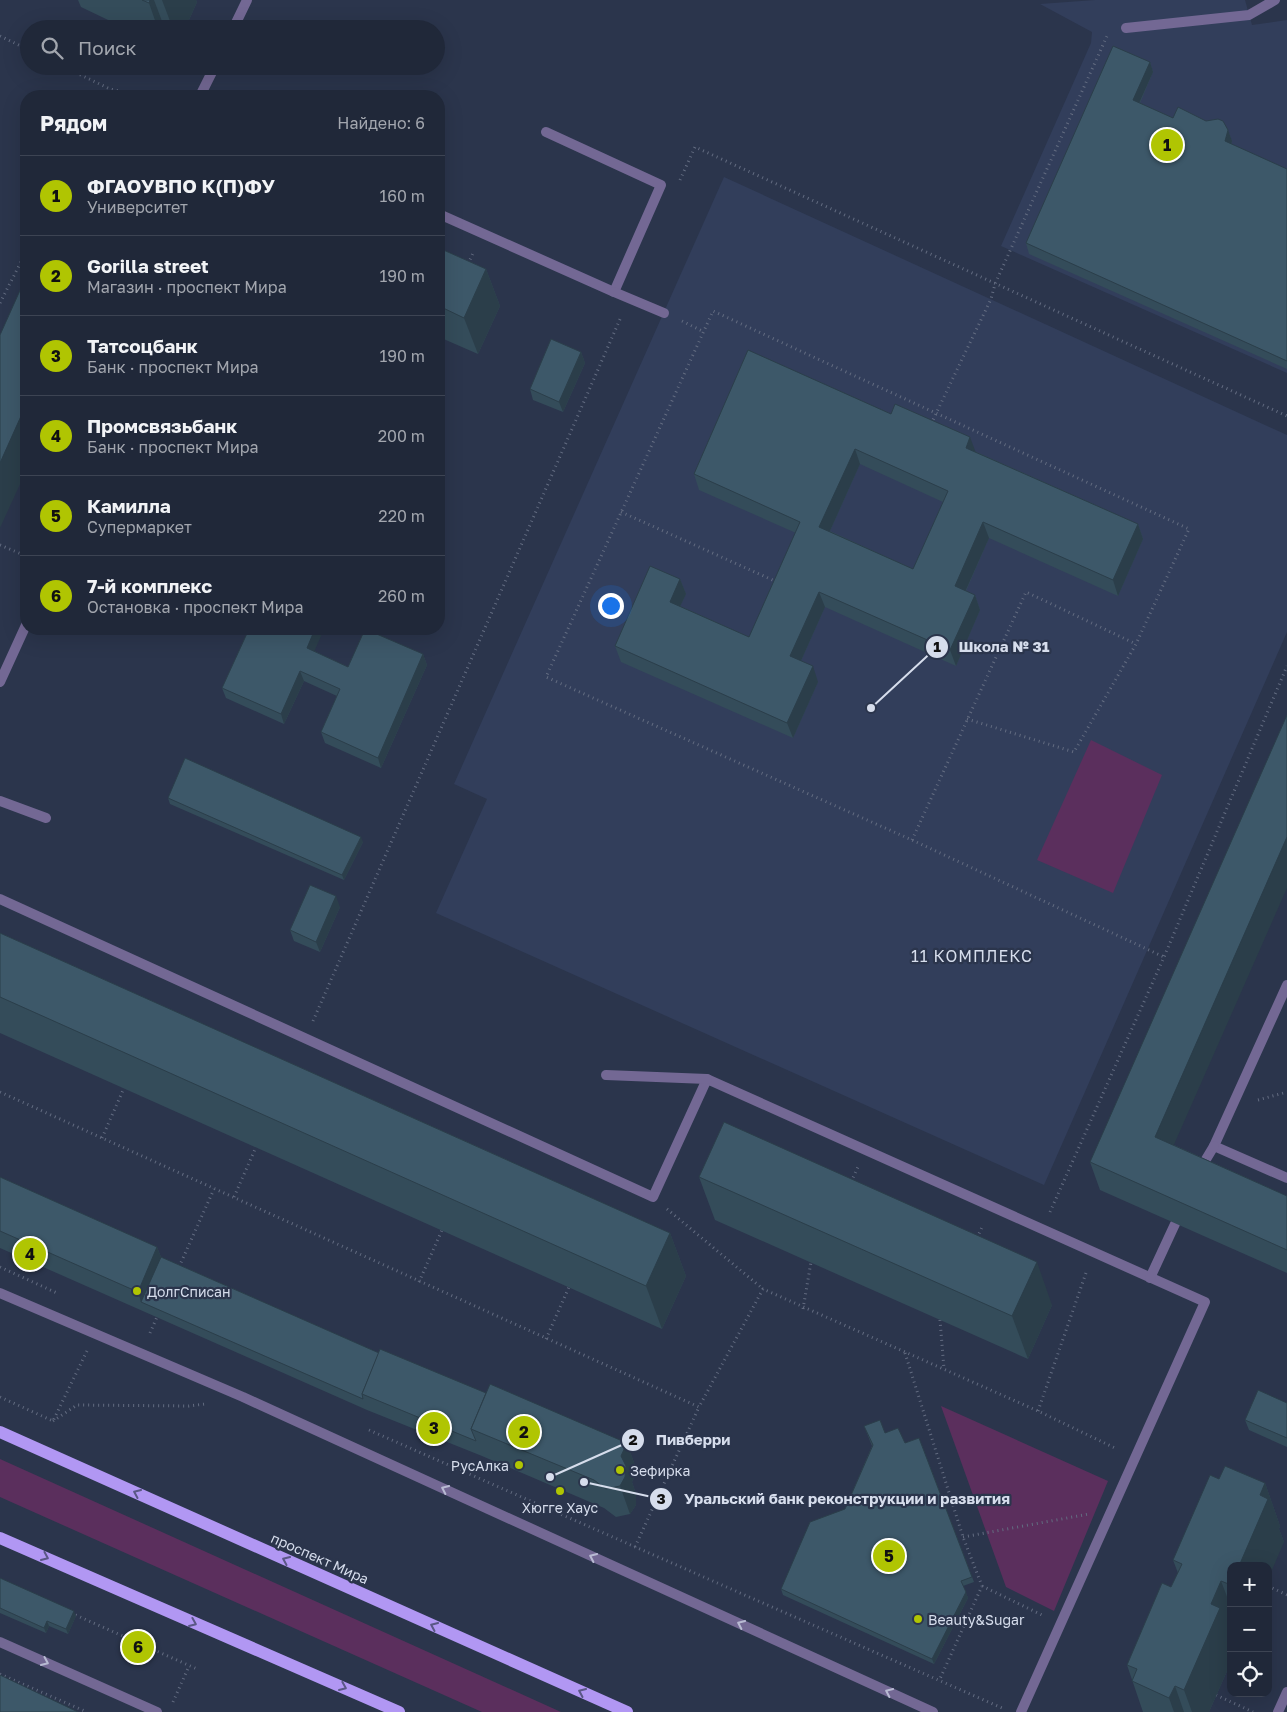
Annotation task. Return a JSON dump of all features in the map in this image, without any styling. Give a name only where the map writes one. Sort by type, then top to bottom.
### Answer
[{"type":"main road","name":"проспект Мира","points":[[0,1432],[627,1712]]},
{"type":"main road","points":[[0,1538],[399,1712]]},
{"type":"street","points":[[237,20],[247,0]]},
{"type":"street","points":[[1126,28],[1249,15],[1275,0]]},
{"type":"street","points":[[203,90],[210,75]]},
{"type":"street","points":[[546,132],[661,185],[614,292]]},
{"type":"street","points":[[445,217],[614,292],[664,312]]},
{"type":"street","points":[[0,682],[21,635]]},
{"type":"street","points":[[0,801],[46,818]]},
{"type":"street","points":[[0,899],[653,1197],[706,1079]]},
{"type":"street","points":[[1195,1178],[1234,1107],[1287,985]]},
{"type":"street","points":[[606,1074],[706,1079],[1205,1302],[1021,1712]]},
{"type":"street","points":[[1214,1146],[1287,1178]]},
{"type":"street","points":[[1150,1278],[1174,1224]]},
{"type":"street","points":[[0,1293],[94,1335],[243,1397],[933,1712]]},
{"type":"street","points":[[0,1642],[157,1712]]},
{"type":"street","points":[[1278,1712],[1287,1692]]},
{"type":"path","points":[[928,431],[992,299],[995,284],[1108,34],[1126,28]]},
{"type":"path","points":[[0,36],[20,46]]},
{"type":"path","points":[[81,75],[115,90]]},
{"type":"path","points":[[679,182],[695,147],[1287,416]]},
{"type":"path","points":[[466,270],[482,233]]},
{"type":"path","points":[[0,303],[20,264]]},
{"type":"path","points":[[306,1037],[629,298]]},
{"type":"path","points":[[967,719],[1074,752],[1136,644],[1189,528],[713,311],[546,677],[912,840],[1164,957]]},
{"type":"path","points":[[622,512],[784,585]]},
{"type":"path","points":[[0,545],[20,553]]},
{"type":"path","points":[[912,840],[1026,592],[1136,644]]},
{"type":"path","points":[[1042,1230],[1164,957],[1287,666]]},
{"type":"path","points":[[102,1138],[124,1088]]},
{"type":"path","points":[[0,1092],[699,1407]]},
{"type":"path","points":[[1234,1107],[1287,1092]]},
{"type":"path","points":[[234,1197],[256,1147]]},
{"type":"path","points":[[850,1184],[865,1150]]},
{"type":"path","points":[[176,1272],[214,1189]]},
{"type":"path","points":[[653,1197],[763,1289],[804,1309],[1038,1411],[1134,1457]]},
{"type":"path","points":[[976,1241],[991,1208]]},
{"type":"path","points":[[419,1282],[442,1230]]},
{"type":"path","points":[[1038,1411],[1094,1252]]},
{"type":"path","points":[[804,1309],[811,1262]]},
{"type":"path","points":[[0,1267],[60,1294]]},
{"type":"path","points":[[546,1338],[569,1287]]},
{"type":"path","points":[[636,1547],[699,1407],[763,1289]]},
{"type":"path","points":[[150,1333],[157,1317]]},
{"type":"path","points":[[940,1320],[944,1369]]},
{"type":"path","points":[[142,1330],[158,1337]]},
{"type":"path","points":[[53,1421],[94,1335]]},
{"type":"path","points":[[905,1353],[963,1538],[982,1586],[1060,1624]]},
{"type":"path","points":[[0,1397],[53,1421]]},
{"type":"path","points":[[53,1421],[77,1405],[189,1406],[207,1403]]},
{"type":"path","points":[[360,1426],[1010,1712]]},
{"type":"path","points":[[963,1538],[1112,1509]]},
{"type":"path","points":[[939,1681],[982,1586]]},
{"type":"path","points":[[1272,1588],[1287,1595]]},
{"type":"path","points":[[64,1610],[197,1669]]},
{"type":"path","points":[[172,1705],[189,1666]]},
{"type":"path","points":[[0,1674],[87,1712]]},
{"type":"path","points":[[1216,1695],[1252,1712]]},
{"type":"shaded area","points":[[1095,0],[1245,0],[1252,25],[1287,20],[1287,373],[1001,246],[1091,43],[1092,32],[1040,4]]},
{"type":"shaded area","points":[[724,177],[1287,435],[1287,632],[1044,1185],[436,913],[487,799],[454,784]]},
{"type":"shaded area","points":[[1091,740],[1162,775],[1113,893],[1037,860]]},
{"type":"shaded area","points":[[941,1406],[1108,1481],[1054,1611],[1006,1587]]},
{"type":"shaded area","points":[[0,1459],[561,1712],[482,1712],[0,1497]]},
{"type":"building","points":[[1113,46],[1150,62],[1133,100],[1173,118],[1178,107],[1206,121],[1218,119],[1223,121],[1228,130],[1225,141],[1287,169],[1287,361],[1026,243]]},
{"type":"building","points":[[445,251],[486,269],[464,318],[445,309]]},
{"type":"building","points":[[20,290],[20,418],[0,463],[0,335]]},
{"type":"building","points":[[551,339],[581,352],[559,402],[530,389]]},
{"type":"building","points":[[748,350],[891,414],[895,404],[970,437],[966,448],[1138,524],[1113,580],[983,522],[955,586],[975,595],[950,650],[819,592],[790,656],[813,666],[787,723],[615,646],[650,566],[680,579],[670,602],[749,637],[800,522],[694,474]],"holes":[[[855,449],[948,491],[913,569],[819,527]]]},
{"type":"building","points":[[246,635],[312,635],[307,648],[348,667],[362,635],[379,635],[423,654],[378,758],[321,732],[340,689],[300,671],[281,714],[222,688]]},
{"type":"building","points":[[1287,715],[1287,837],[1155,1137],[1287,1196],[1287,1250],[1090,1162]]},
{"type":"building","points":[[185,758],[361,837],[342,875],[168,798]]},
{"type":"building","points":[[310,885],[336,896],[316,942],[290,930]]},
{"type":"building","points":[[0,933],[670,1233],[646,1286],[0,997]]},
{"type":"building","points":[[724,1122],[1037,1262],[1012,1316],[699,1177]]},
{"type":"building","points":[[0,1177],[157,1247],[138,1292],[0,1231]]},
{"type":"building","points":[[161,1257],[379,1353],[362,1394],[363,1399],[141,1302]]},
{"type":"building","points":[[380,1349],[486,1393],[471,1429],[476,1441],[362,1394]]},
{"type":"building","points":[[490,1384],[627,1443],[621,1456],[626,1466],[625,1477],[620,1486],[606,1489],[594,1480],[471,1429]]},
{"type":"building","points":[[1258,1390],[1287,1403],[1287,1438],[1245,1420]]},
{"type":"building","points":[[880,1420],[885,1433],[898,1428],[905,1443],[919,1438],[972,1577],[961,1581],[966,1592],[932,1659],[781,1589],[810,1522],[845,1509],[873,1445],[864,1426]]},
{"type":"building","points":[[1225,1466],[1265,1483],[1260,1495],[1268,1499],[1241,1562],[1227,1562],[1227,1583],[1221,1581],[1211,1604],[1220,1608],[1184,1690],[1175,1686],[1169,1698],[1132,1681],[1137,1669],[1127,1665],[1162,1583],[1171,1587],[1182,1564],[1173,1560],[1210,1475],[1219,1479]]},
{"type":"building","points":[[0,1578],[74,1611],[66,1629],[47,1621],[44,1628],[0,1608]]},
{"type":"building","points":[[0,1675],[78,1712],[0,1712]]},
{"type":"place","name":"ФГАОУВПО К(П)ФУ","points":[[1167,145]]},
{"type":"place","name":"Школа № 31","points":[[871,708]]},
{"type":"place","name":"Промсвязьбанк","points":[[30,1254]]},
{"type":"place","name":"ДолгСписан","points":[[137,1291]]},
{"type":"place","name":"Татсоцбанк","points":[[434,1428]]},
{"type":"place","name":"Gorilla street","points":[[524,1432]]},
{"type":"place","name":"РусАлка","points":[[519,1465]]},
{"type":"place","name":"Зефирка","points":[[620,1470]]},
{"type":"place","name":"Пивберри","points":[[550,1477]]},
{"type":"place","name":"Уральский банк реконструкции и развития","points":[[584,1482]]},
{"type":"place","name":"Хюгге Хаус","points":[[560,1491]]},
{"type":"place","name":"Камилла","points":[[889,1556]]},
{"type":"place","name":"Beauty&Sugar","points":[[918,1619]]},
{"type":"place","name":"7-й комплекс","points":[[138,1647]]},
{"type":"district","name":"11 КОМПЛЕКС","points":[[972,956]]}]
